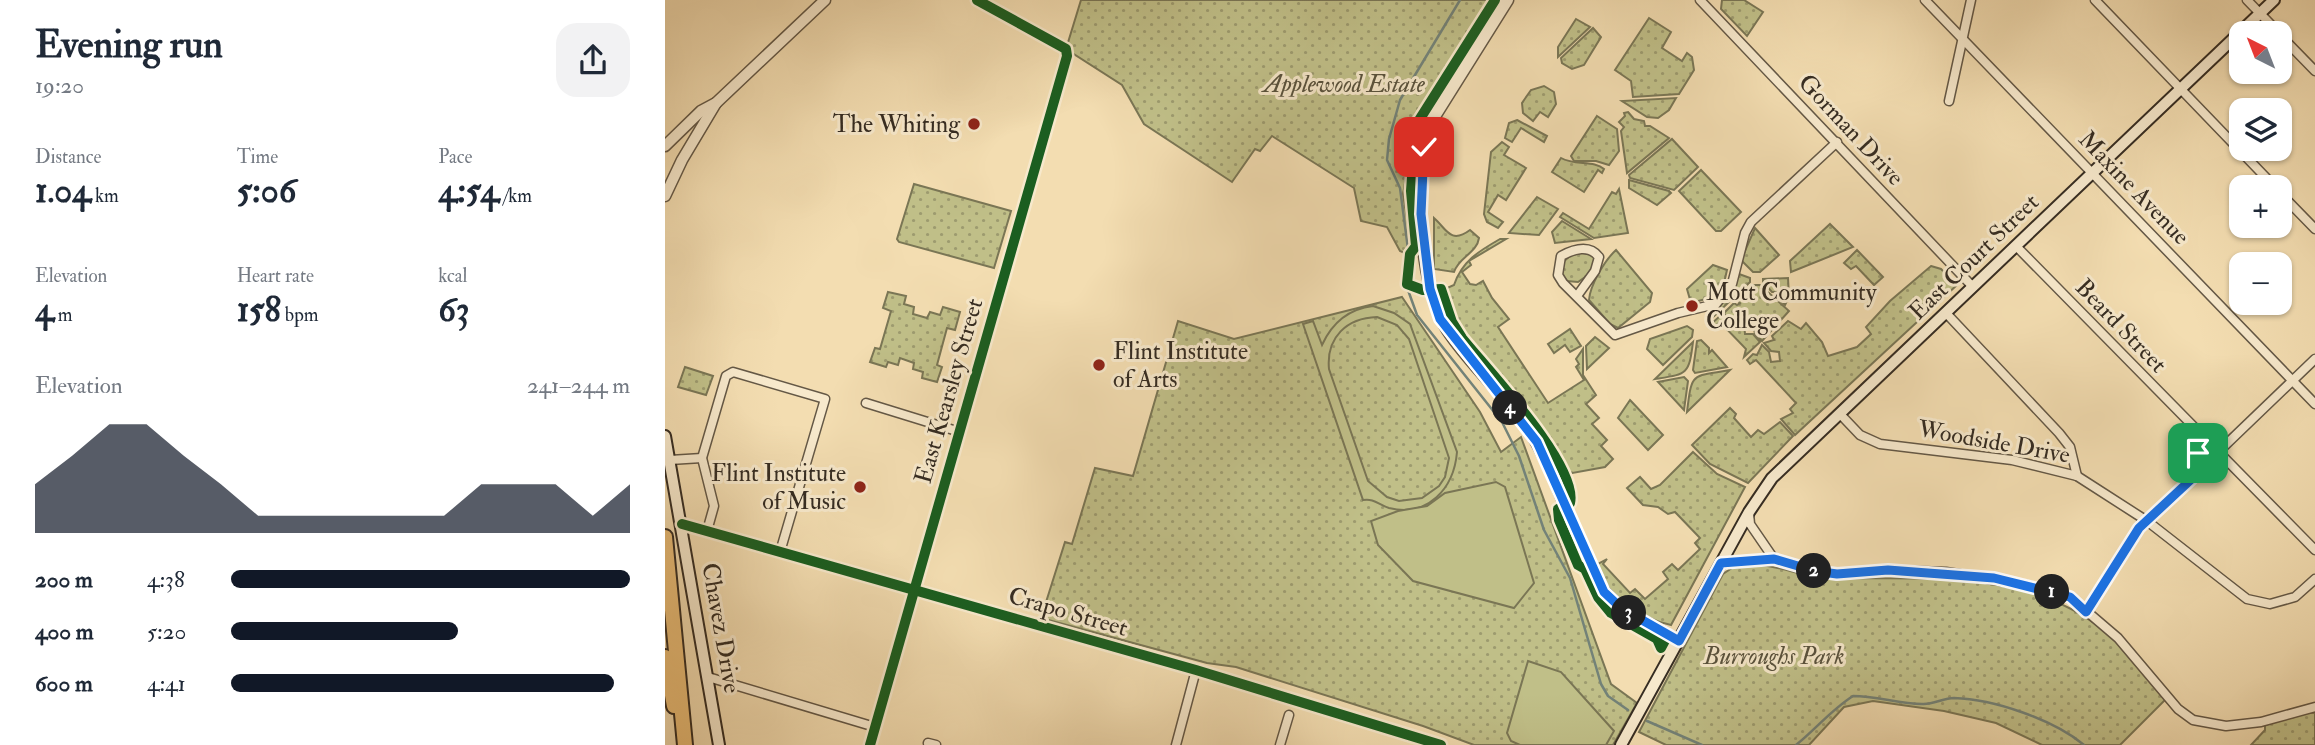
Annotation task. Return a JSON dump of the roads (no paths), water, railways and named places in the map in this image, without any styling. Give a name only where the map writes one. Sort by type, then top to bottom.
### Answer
[{"type":"highway","points":[[665,537],[683,745]]},
{"type":"highway","points":[[665,657],[683,745]]},
{"type":"main road","name":"East Court Street","points":[[1622,745],[1749,512],[1772,478],[2274,0]]},
{"type":"main road","name":"Chavez Drive","points":[[665,436],[719,745]]},
{"type":"street","points":[[665,146],[701,111],[716,103],[825,0]]},
{"type":"street","name":"East Kearsley Street","points":[[870,745],[912,589],[1065,66],[1066,49],[977,0]]},
{"type":"street","points":[[1508,0],[1434,118],[1426,137],[1421,214],[1432,296],[1449,334],[1537,442],[1604,592],[1621,608],[1679,641]]},
{"type":"street","name":"Gorman Drive","points":[[1700,0],[1973,287]]},
{"type":"street","name":"Maxine Avenue","points":[[1925,0],[2315,404]]},
{"type":"street","points":[[1948,101],[1971,0]]},
{"type":"street","points":[[2095,0],[2263,175]]},
{"type":"street","points":[[2247,0],[2268,21]]},
{"type":"street","points":[[2293,48],[2315,71]]},
{"type":"street","points":[[665,194],[716,103]]},
{"type":"street","points":[[1577,296],[1595,271],[1599,257],[1594,251],[1578,250],[1561,256],[1558,275],[1577,296],[1615,335],[1678,313],[1716,304],[1732,284],[1745,233],[1751,222],[1837,142]]},
{"type":"street","points":[[2292,205],[2315,229]]},
{"type":"street","name":"Beard Street","points":[[2017,246],[2197,433],[2315,550]]},
{"type":"street","points":[[1946,313],[2059,433],[2070,447],[2077,476]]},
{"type":"street","points":[[2086,612],[2125,546],[2147,521],[2315,359]]},
{"type":"street","points":[[707,531],[714,506],[702,458],[726,376],[733,372],[825,399],[780,552]]},
{"type":"street","points":[[866,403],[960,432]]},
{"type":"street","name":"Woodside Drive","points":[[1840,414],[1860,435],[1880,444],[2013,460],[2077,476],[2147,521],[2247,599],[2270,604],[2295,597],[2315,579]]},
{"type":"street","points":[[2197,433],[2198,473]]},
{"type":"street","points":[[670,460],[702,458]]},
{"type":"street","points":[[1749,512],[1750,524],[1774,559]]},
{"type":"street","name":"Crapo Street","points":[[682,524],[1196,670],[1441,745]]},
{"type":"street","points":[[1721,563],[1774,559],[1815,571],[1837,574],[1888,570],[1994,578],[2070,597],[2118,638],[2178,709],[2193,720],[2226,726],[2261,722],[2315,707]]},
{"type":"street","points":[[1176,745],[1196,670]]},
{"type":"street","points":[[708,677],[875,727]]},
{"type":"street","points":[[1280,745],[1289,715]]},
{"type":"waterway","points":[[1408,249],[1400,188],[1387,160],[1389,139],[1400,100],[1460,0]]},
{"type":"waterway","points":[[1408,290],[1417,315],[1502,422],[1519,456],[1544,530],[1570,578],[1601,684],[1608,696],[1628,710]]},
{"type":"waterway","points":[[1796,745],[1853,696],[1913,704],[1954,698],[1987,702],[2040,719],[2084,745]]},
{"type":"waterway","points":[[1647,721],[1702,745]]},
{"type":"place","name":"The Whiting","points":[[974,124]]},
{"type":"place","name":"Mott Community College","points":[[1692,306]]},
{"type":"place","name":"Flint Institute of Arts","points":[[1099,365]]},
{"type":"place","name":"Flint Institute of Music","points":[[860,487]]},
{"type":"park label","name":"Applewood Estate","points":[[1344,84]]},
{"type":"park label","name":"Burroughs Park","points":[[1774,656]]}]
